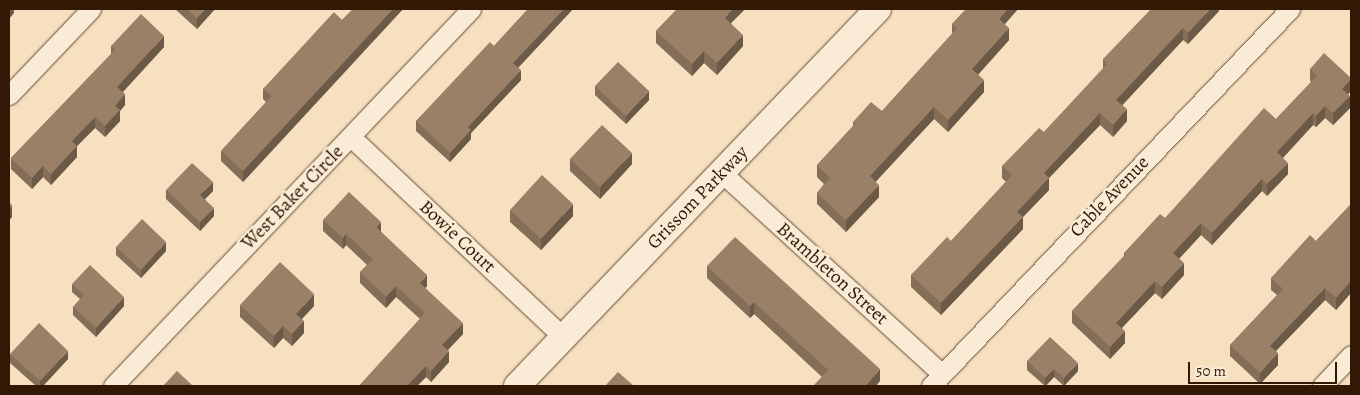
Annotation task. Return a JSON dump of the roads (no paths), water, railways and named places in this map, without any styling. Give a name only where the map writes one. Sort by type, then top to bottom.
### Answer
[{"type":"main road","name":"Grissom Parkway","points":[[517,386],[878,9]]},
{"type":"street","points":[[10,92],[90,9]]},
{"type":"street","name":"West Baker Circle","points":[[113,386],[471,9]]},
{"type":"street","name":"Cable Avenue","points":[[936,380],[1290,9]]},
{"type":"street","name":"Bowie Court","points":[[351,137],[563,337]]},
{"type":"street","name":"Brambleton Street","points":[[722,174],[936,380]]},
{"type":"street","points":[[1322,386],[1351,355]]}]
